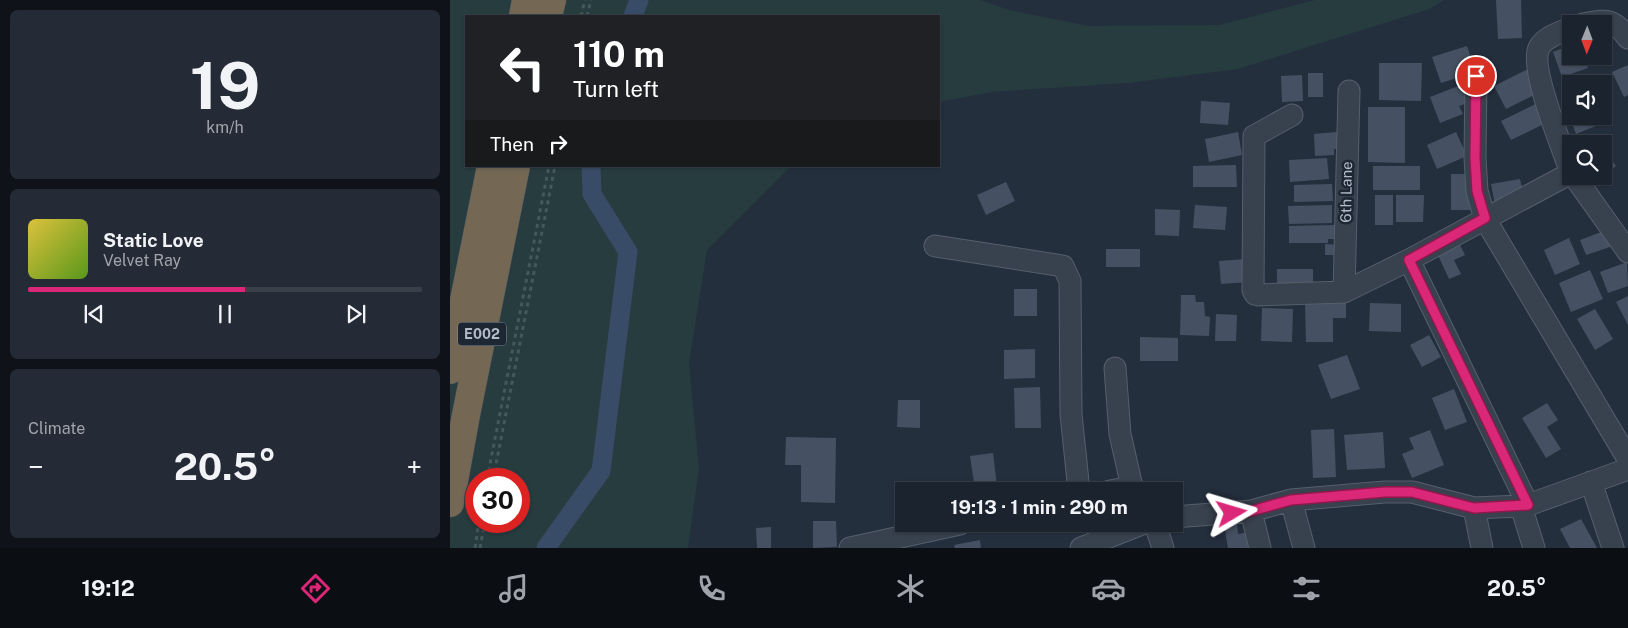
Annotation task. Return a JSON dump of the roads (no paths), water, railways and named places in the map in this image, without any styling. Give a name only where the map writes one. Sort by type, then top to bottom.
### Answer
[{"type":"highway","points":[[523,15],[526,0]]},
{"type":"highway","points":[[548,15],[552,0]]},
{"type":"highway","name":"E002","points":[[450,370],[491,167]]},
{"type":"highway","name":"E002","points":[[450,503],[516,167]]},
{"type":"street","points":[[1612,23],[1628,38]]},
{"type":"street","points":[[1562,31],[1540,45],[1536,57],[1542,86],[1562,146]]},
{"type":"street","points":[[1476,76],[1475,158],[1477,191],[1485,218],[1628,459]]},
{"type":"street","name":"6th Lane","points":[[1344,292],[1349,91]]},
{"type":"street","points":[[1292,115],[1254,136],[1253,290],[1255,294],[1259,295],[1344,292],[1409,260],[1562,178]]},
{"type":"street","points":[[1580,185],[1628,252]]},
{"type":"street","points":[[936,246],[1063,266],[1070,281],[1071,414],[1078,482]]},
{"type":"street","points":[[1409,260],[1524,506],[1534,548]]},
{"type":"street","points":[[1115,368],[1120,434],[1132,482]]},
{"type":"street","points":[[1183,516],[1251,511],[1291,500],[1385,492],[1412,492],[1474,508],[1524,506],[1628,469]]},
{"type":"street","points":[[1591,482],[1613,548]]},
{"type":"street","points":[[1291,500],[1304,548]]},
{"type":"street","points":[[1474,508],[1482,548]]},
{"type":"street","points":[[1251,511],[1260,548]]},
{"type":"street","points":[[850,548],[923,532]]},
{"type":"street","points":[[1081,548],[1122,532]]},
{"type":"street","points":[[1158,532],[1163,548]]},
{"type":"waterway","points":[[633,15],[639,0]]},
{"type":"waterway","points":[[546,548],[601,471],[628,252],[592,194],[591,167]]}]
